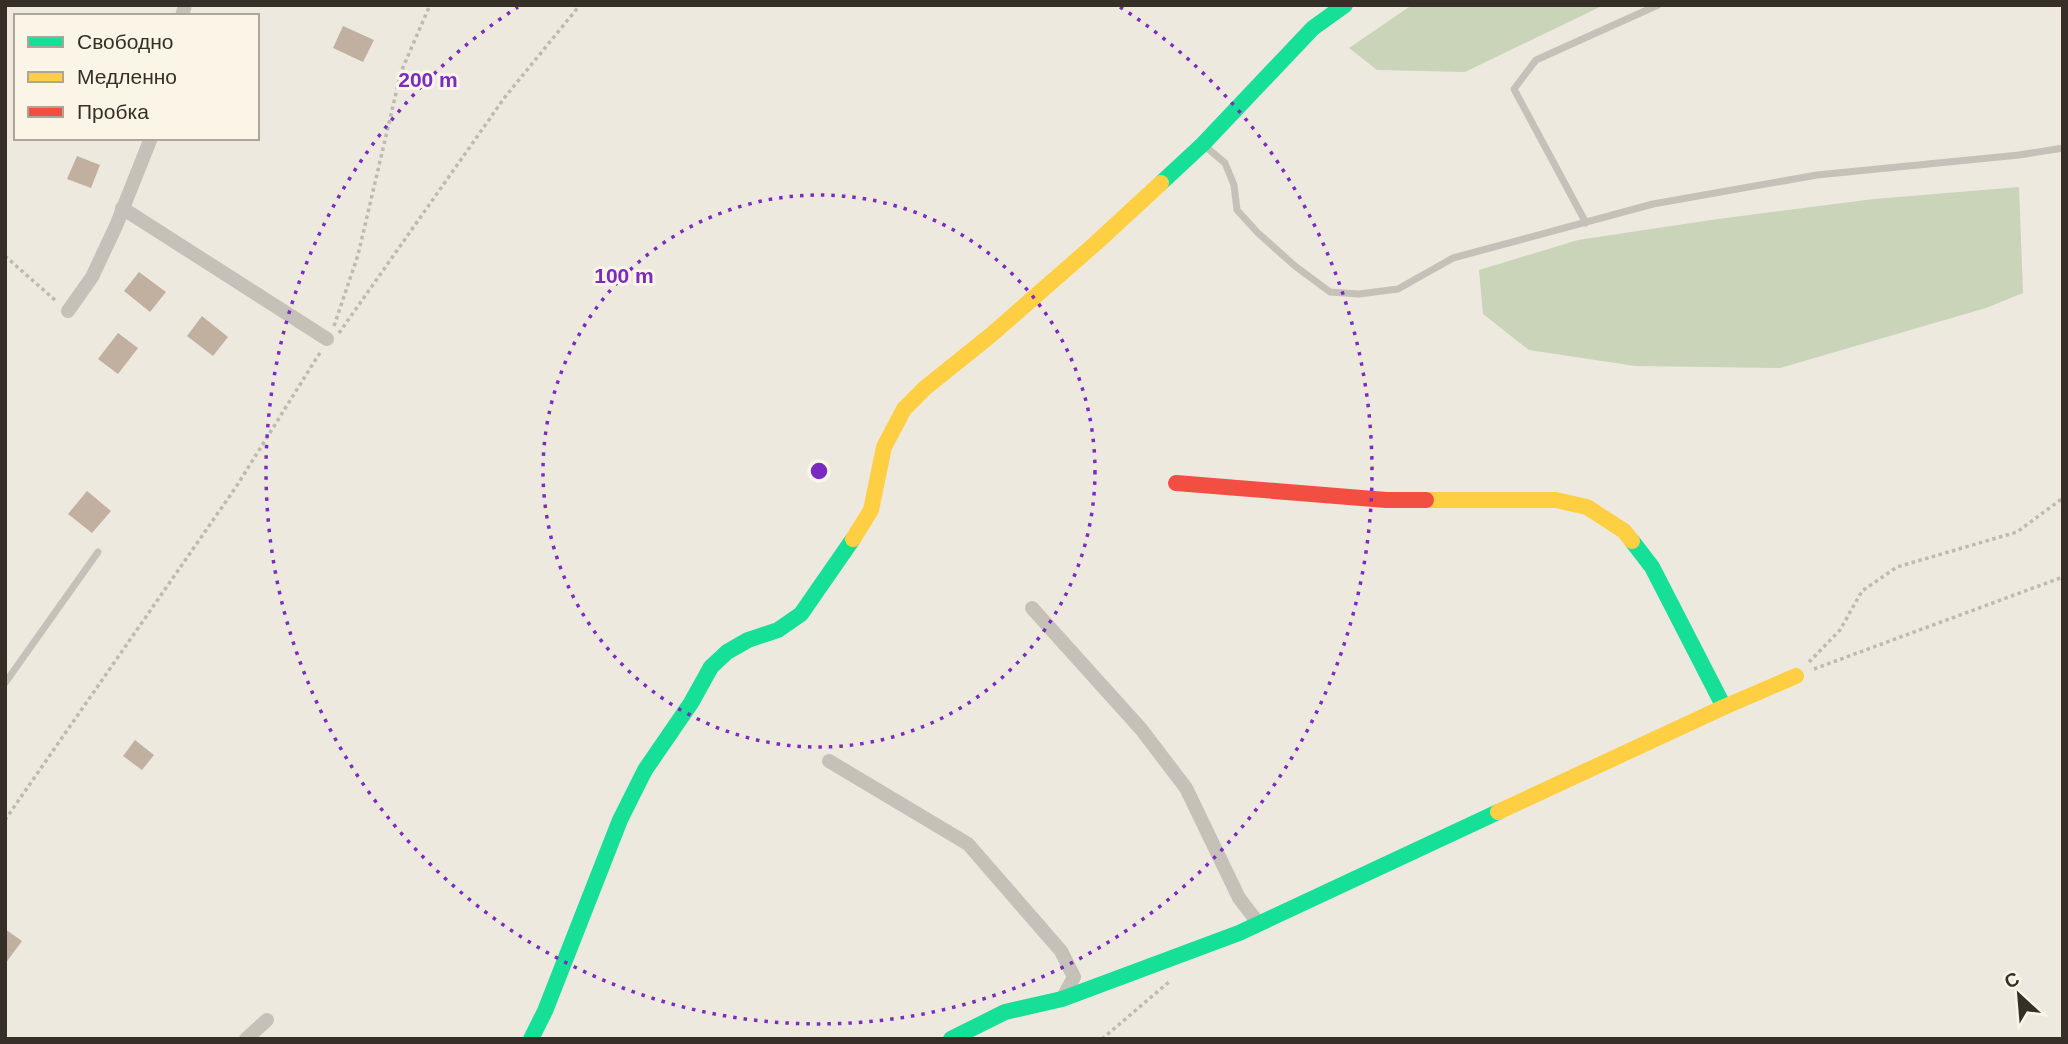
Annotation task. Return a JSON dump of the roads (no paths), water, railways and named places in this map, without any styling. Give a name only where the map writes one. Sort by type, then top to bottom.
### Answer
[{"type":"street","points":[[531,1039],[545,1011],[620,820],[645,770],[691,703],[711,667],[727,652],[748,640],[778,630],[801,614],[871,510],[884,447],[904,409],[925,388],[992,335],[1096,243],[1203,144],[1313,28],[1345,5]]},
{"type":"street","points":[[68,311],[92,278],[150,140]]},
{"type":"street","points":[[122,208],[331,340]]},
{"type":"street","points":[[1176,483],[1386,500],[1556,500],[1587,507],[1624,531],[1652,567],[1724,708]]},
{"type":"street","points":[[1032,607],[1141,729],[1186,788],[1239,898],[1259,924]]},
{"type":"street","points":[[951,1039],[1005,1012],[1062,999],[1239,933],[1796,676]]},
{"type":"street","points":[[829,761],[968,844],[1061,951],[1073,976],[1062,999]]},
{"type":"street","points":[[246,1039],[267,1020]]},
{"type":"lane","points":[[1586,223],[1514,89],[1536,60],[1658,5]]},
{"type":"lane","points":[[1203,144],[1225,163],[1234,185],[1237,210],[1258,233],[1330,292],[1359,294],[1398,289],[1452,258],[1653,204],[1817,175],[2019,155],[2063,148]]},
{"type":"lane","points":[[5,683],[98,552]]}]
